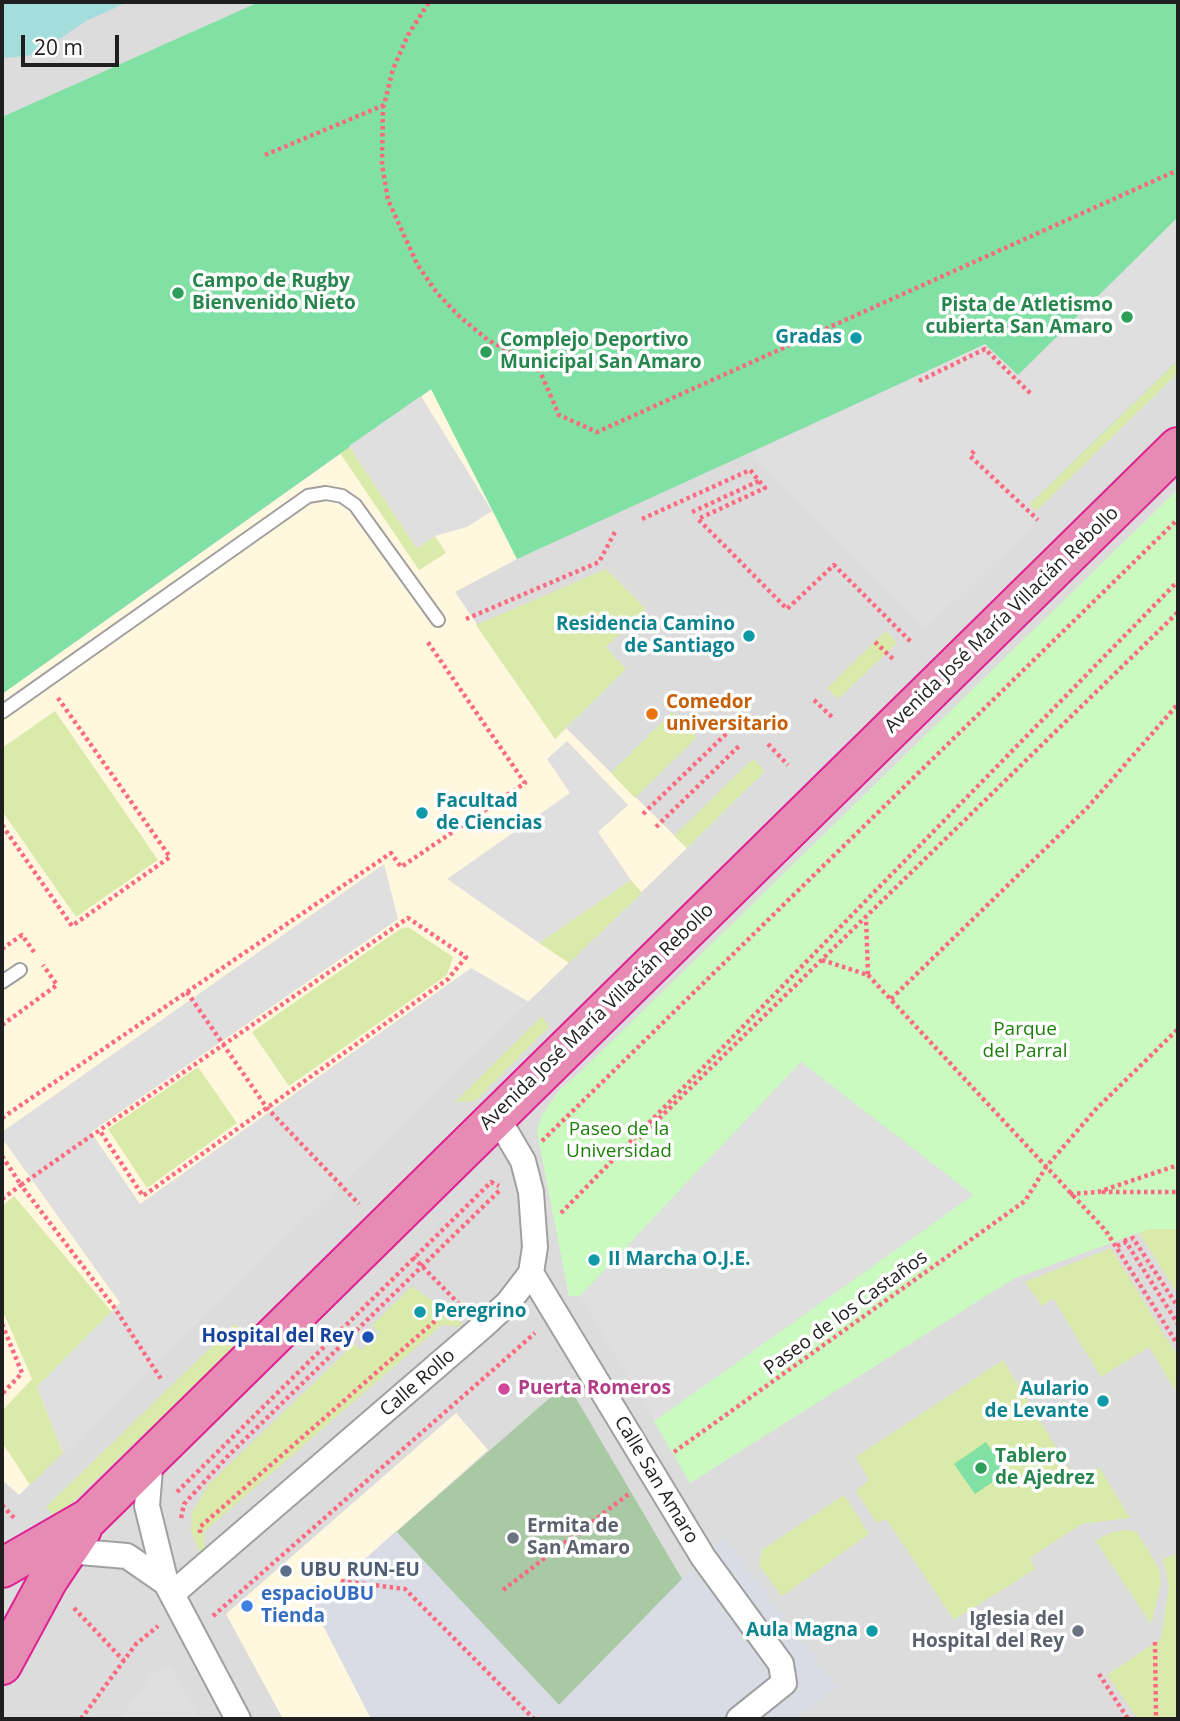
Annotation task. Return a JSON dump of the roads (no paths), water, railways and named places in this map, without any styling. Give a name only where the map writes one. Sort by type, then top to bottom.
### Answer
[{"type":"highway","name":"Avenida José María Villacián Rebollo","points":[[2,1568],[89,1518],[1178,447]]},
{"type":"highway","points":[[2,1665],[27,1615],[89,1518]]},
{"type":"highway","points":[[2,1674],[2,1693]]},
{"type":"street","points":[[496,1115],[523,1161],[531,1192],[535,1247],[531,1272]]},
{"type":"street","name":"Calle San Amaro","points":[[531,1272],[703,1557],[781,1664],[784,1683],[739,1719]]},
{"type":"street","name":"Calle Rollo","points":[[179,1598],[196,1561],[482,1327],[508,1303],[531,1272]]},
{"type":"street","points":[[151,1456],[147,1506],[179,1598],[238,1719]]},
{"type":"street","points":[[68,1551],[127,1556],[179,1598]]},
{"type":"lane","points":[[2,712],[308,496],[334,494],[355,505],[438,620]]},
{"type":"lane","points":[[2,982],[20,970]]},
{"type":"water","points":[[2,2],[128,2],[86,21],[36,55],[2,58]]},
{"type":"place","name":"Campo de Rugby Bienvenido Nieto","points":[[178,293]]},
{"type":"place","name":"Pista de Atletismo cubierta San Amaro","points":[[1127,317]]},
{"type":"place","name":"Gradas","points":[[856,338]]},
{"type":"place","name":"Complejo Deportivo Municipal San Amaro","points":[[486,352]]},
{"type":"place","name":"Residencia Camino de Santiago","points":[[749,636]]},
{"type":"place","name":"Comedor universitario","points":[[652,714]]},
{"type":"place","name":"Facultad de Ciencias","points":[[422,813]]},
{"type":"place","name":"II Marcha O.J.E.","points":[[594,1260]]},
{"type":"place","name":"Peregrino","points":[[420,1312]]},
{"type":"place","name":"Hospital del Rey","points":[[368,1337]]},
{"type":"place","name":"Puerta Romeros","points":[[504,1389]]},
{"type":"place","name":"Aulario de Levante","points":[[1103,1401]]},
{"type":"place","name":"Tablero de Ajedrez","points":[[981,1468]]},
{"type":"place","name":"Ermita de San Amaro","points":[[513,1538]]},
{"type":"place","name":"UBU RUN-EU","points":[[286,1571]]},
{"type":"place","name":"espacioUBU Tienda","points":[[247,1606]]},
{"type":"place","name":"Aula Magna","points":[[872,1631]]},
{"type":"place","name":"Iglesia del Hospital del Rey","points":[[1078,1631]]},
{"type":"park label","name":"Parque del Parral","points":[[1025,1041]]},
{"type":"park label","name":"Paseo de la Universidad","points":[[619,1141]]}]
